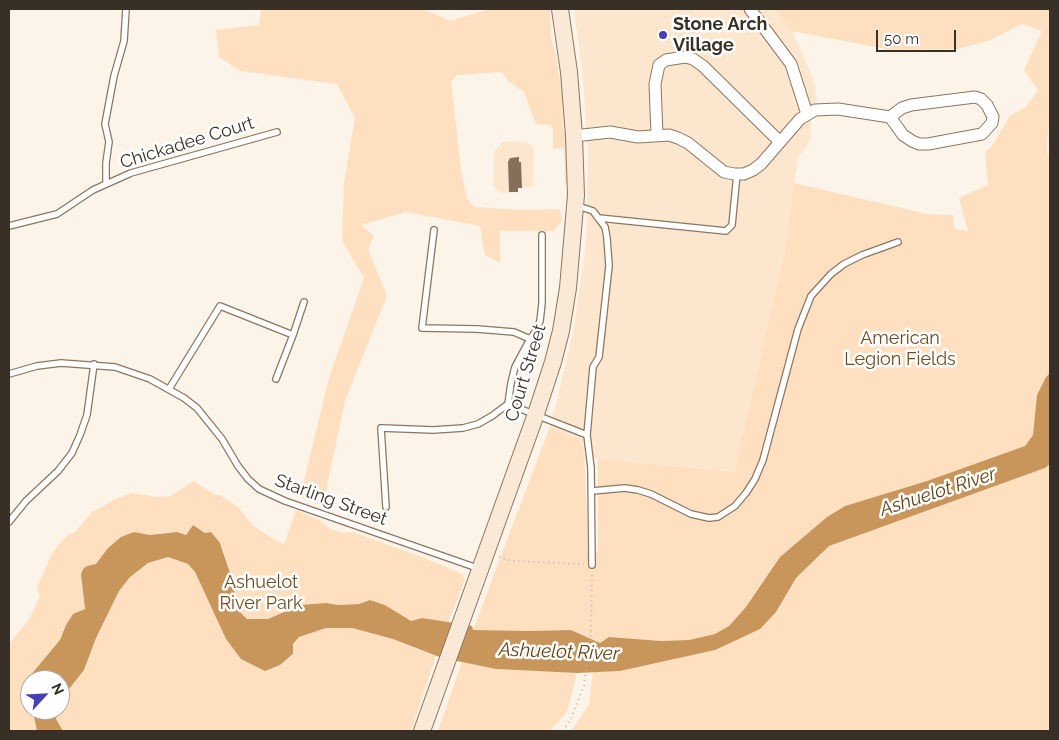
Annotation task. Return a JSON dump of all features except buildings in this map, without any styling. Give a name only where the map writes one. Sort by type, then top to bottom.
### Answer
[{"type":"main road","name":"Court Street","points":[[422,731],[536,414],[561,331],[568,288],[576,206],[574,136],[569,72],[560,9]]},
{"type":"street","points":[[750,9],[791,64],[807,114]]},
{"type":"street","points":[[657,135],[655,84],[659,65],[666,60],[684,57],[692,59],[703,66],[780,142]]},
{"type":"street","points":[[574,136],[610,132],[638,137],[669,135],[688,143],[724,172],[738,174],[753,170],[761,164],[807,114],[815,110],[838,109],[890,117],[903,135],[912,142],[920,144],[982,134],[992,123],[993,117],[987,105],[981,99],[975,97],[911,105],[902,108],[890,117]]},
{"type":"lane","points":[[106,184],[109,142],[105,124],[114,76],[124,41],[126,9]]},
{"type":"lane","name":"Chickadee Court","points":[[9,226],[57,214],[93,190],[131,173],[277,132]]},
{"type":"lane","points":[[599,218],[726,231],[732,225],[738,174]]},
{"type":"lane","points":[[576,206],[593,211],[605,227],[609,266],[599,357],[593,367],[587,435],[592,491],[592,564]]},
{"type":"lane","points":[[434,230],[422,328],[496,330],[514,332],[530,339]]},
{"type":"lane","points":[[386,507],[381,428],[433,430],[463,428],[478,424],[508,404],[510,383],[515,367],[540,321],[542,303],[542,235]]},
{"type":"lane","points":[[592,491],[612,488],[638,490],[651,494],[691,514],[709,518],[718,517],[735,506],[746,493],[763,460],[798,330],[811,296],[831,274],[844,264],[862,255],[898,242]]},
{"type":"lane","points":[[276,379],[304,302]]},
{"type":"lane","points":[[169,389],[220,306],[293,335]]},
{"type":"lane","name":"Starling Street","points":[[9,374],[61,362],[115,367],[150,379],[197,408],[222,439],[248,480],[264,492],[284,501],[480,569]]},
{"type":"lane","points":[[9,522],[26,501],[58,471],[72,453],[86,415],[94,364]]},
{"type":"lane","points":[[508,404],[587,435]]},
{"type":"path","points":[[497,556],[512,561],[592,564],[591,630],[584,685],[571,719],[563,731]]},
{"type":"shaded area","points":[[574,9],[776,9],[792,31],[812,75],[817,99],[811,120],[810,141],[798,158],[784,256],[734,472],[598,459],[584,451],[578,439],[549,429],[573,333],[586,246],[588,152],[583,79]]},
{"type":"shaded area","points":[[511,141],[526,142],[534,147],[533,187],[518,188],[518,192],[504,193],[498,191],[493,185],[494,152],[502,143]]},
{"type":"green space","points":[[261,9],[422,9],[451,21],[489,9],[550,9],[551,38],[556,55],[562,95],[563,126],[564,133],[567,136],[568,182],[565,185],[564,147],[553,149],[553,129],[550,125],[536,124],[524,92],[508,81],[502,72],[457,75],[451,82],[461,169],[467,198],[474,207],[525,210],[560,209],[562,221],[554,231],[500,231],[500,263],[485,255],[480,226],[406,212],[361,225],[374,236],[368,249],[387,296],[345,401],[323,505],[300,497],[329,378],[364,278],[342,241],[344,183],[355,118],[337,84],[240,71],[219,57],[216,30],[259,25]]},
{"type":"green space","name":"American Legion Fields","points":[[776,9],[1050,9],[1050,124],[1048,128],[1047,152],[1050,160],[1050,373],[1037,395],[1033,435],[1025,446],[927,481],[845,506],[827,517],[780,557],[746,607],[729,626],[715,634],[689,640],[661,641],[609,637],[600,643],[571,630],[473,630],[549,429],[578,439],[584,451],[587,552],[598,552],[598,459],[734,472],[784,256],[794,183],[927,214],[953,215],[955,229],[968,231],[959,198],[988,185],[985,152],[992,146],[1010,116],[1026,107],[1038,90],[1024,70],[1042,31],[1022,24],[988,41],[958,49],[891,50],[792,31]]},
{"type":"green space","points":[[1050,464],[1050,731],[571,731],[589,705],[593,672],[620,671],[715,650],[776,612],[796,578],[829,546],[1045,468]]},
{"type":"green space","name":"Ashuelot River Park","points":[[194,481],[215,495],[221,495],[239,508],[253,526],[284,545],[296,510],[319,520],[330,529],[343,533],[353,532],[427,559],[462,574],[465,579],[448,623],[422,618],[411,621],[385,605],[370,600],[359,604],[338,605],[326,603],[300,605],[268,619],[247,619],[238,610],[232,579],[222,547],[211,532],[205,533],[193,525],[186,535],[177,532],[162,533],[115,543],[108,548],[96,564],[83,569],[81,574],[85,609],[73,614],[60,640],[35,670],[20,670],[20,720],[35,720],[37,731],[9,731],[9,644],[30,618],[40,596],[37,587],[51,556],[59,544],[69,534],[75,532],[92,512],[116,499],[131,493],[157,497],[171,496]]},
{"type":"green space","points":[[168,557],[188,564],[195,572],[226,639],[280,665],[293,655],[293,644],[299,637],[326,628],[352,628],[393,639],[436,656],[411,731],[63,731],[57,720],[70,720],[70,688],[84,670],[96,638],[119,591],[130,577],[148,563]]},
{"type":"green space","points":[[462,662],[496,669],[577,673],[567,712],[550,731],[438,731]]},
{"type":"water","name":"Ashuelot River","points":[[1050,373],[1050,464],[1045,468],[829,546],[796,578],[776,612],[760,629],[715,650],[620,671],[577,673],[496,669],[442,658],[393,639],[352,628],[326,628],[299,637],[293,644],[293,654],[280,665],[265,671],[241,659],[226,639],[195,572],[188,564],[168,557],[148,563],[130,577],[119,591],[96,638],[84,670],[70,688],[70,670],[35,670],[60,640],[73,614],[85,609],[81,574],[83,569],[96,564],[108,548],[121,537],[134,532],[150,535],[177,532],[186,535],[193,525],[205,533],[211,532],[220,543],[232,579],[238,610],[247,619],[268,619],[300,605],[326,603],[338,605],[359,604],[370,600],[385,605],[411,621],[422,618],[472,626],[473,630],[571,630],[600,643],[609,637],[661,641],[689,640],[715,634],[729,626],[746,607],[780,557],[827,517],[845,506],[927,481],[1025,446],[1033,435],[1037,395]]},
{"type":"water","points":[[35,720],[57,720],[63,731],[37,731]]},
{"type":"place","name":"Stone Arch Village","points":[[663,35]]}]
